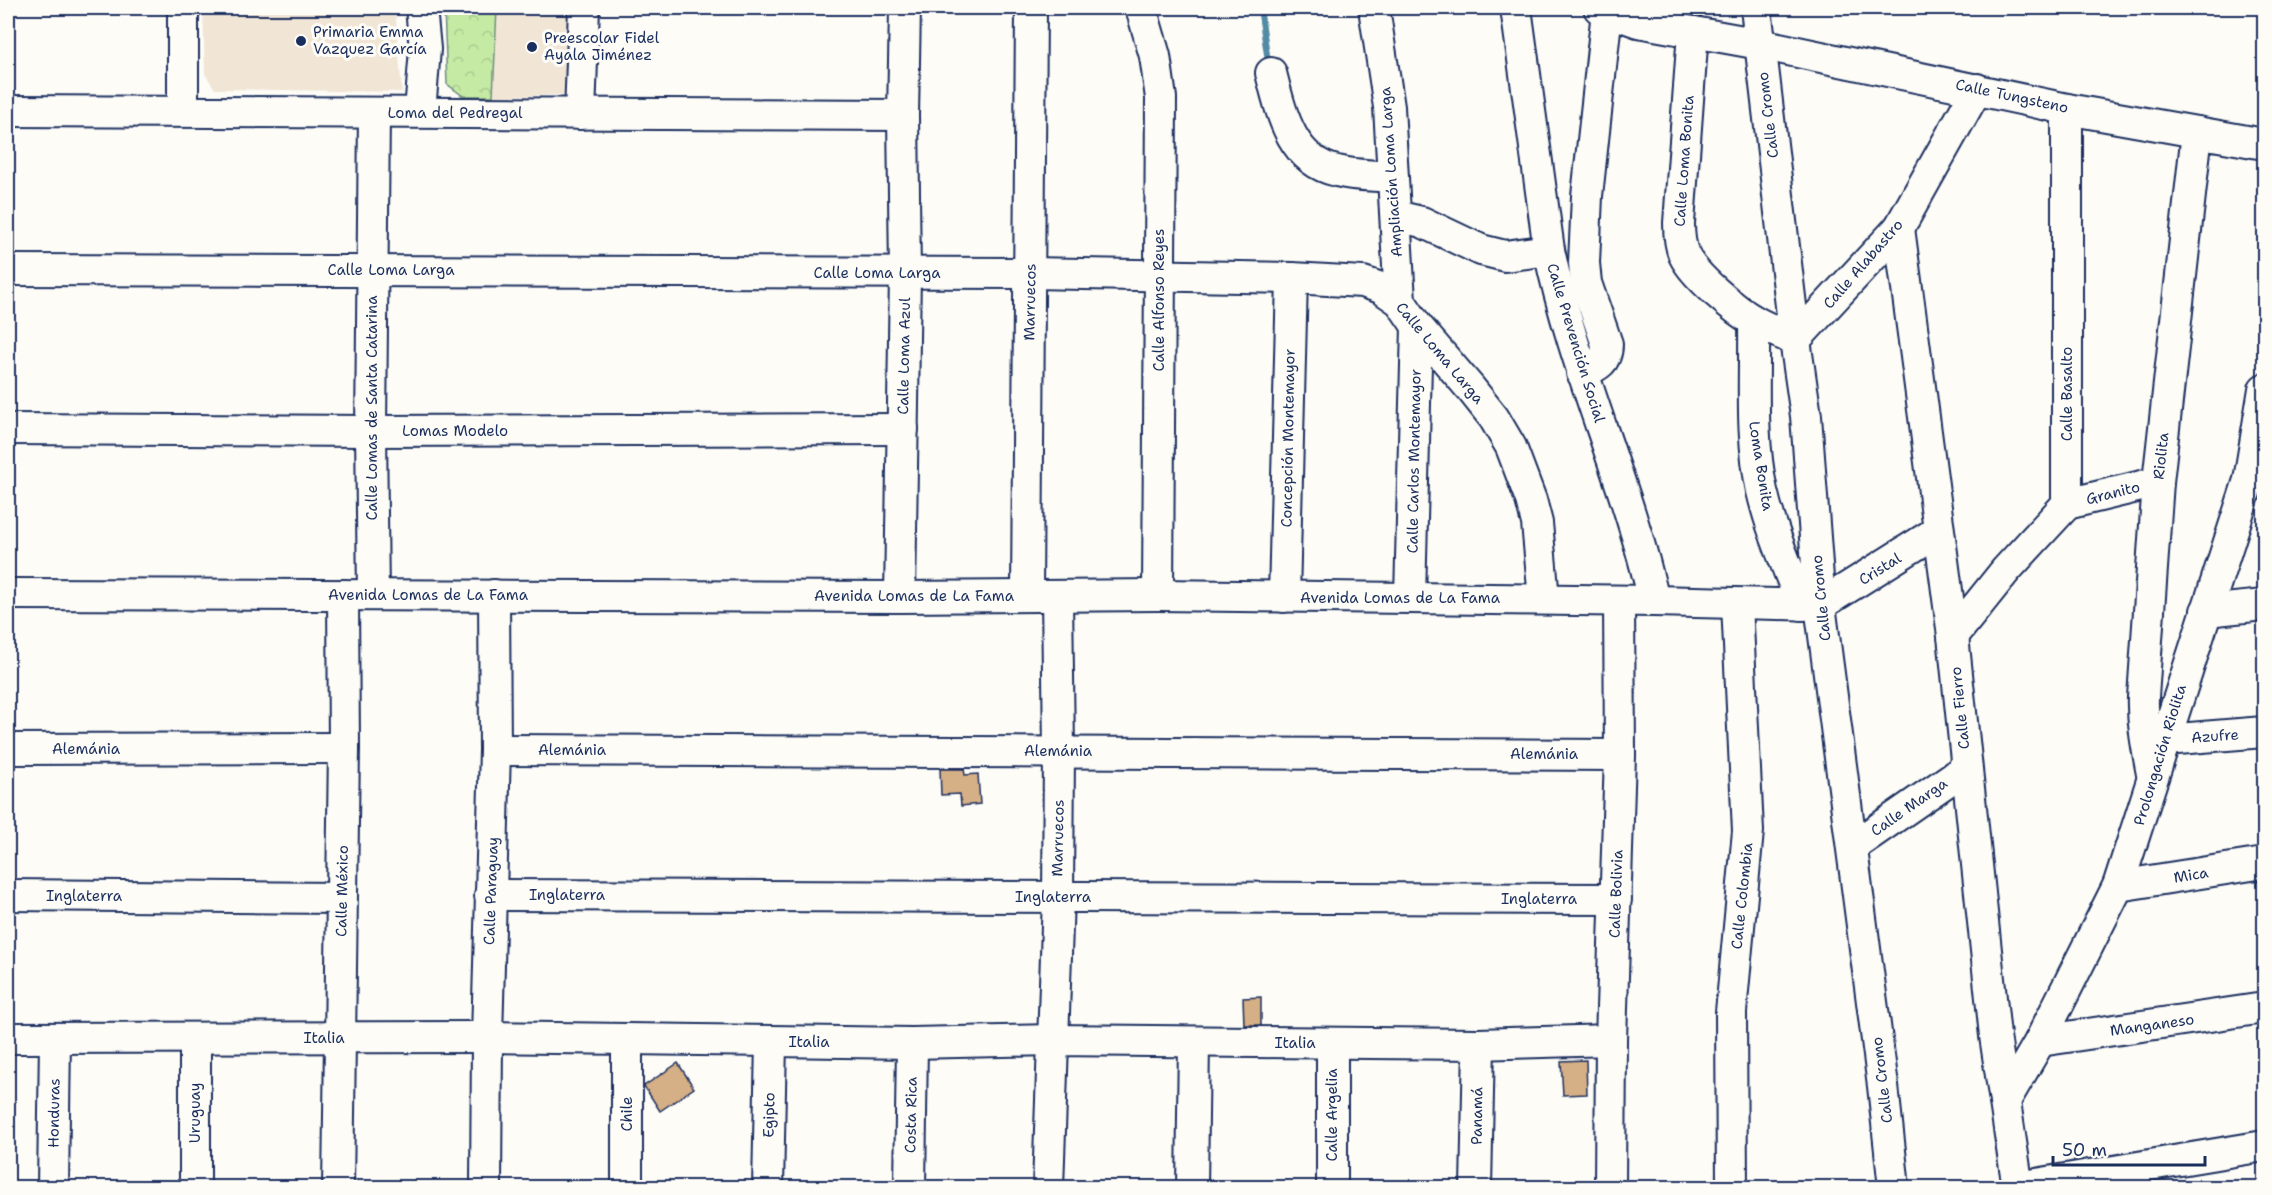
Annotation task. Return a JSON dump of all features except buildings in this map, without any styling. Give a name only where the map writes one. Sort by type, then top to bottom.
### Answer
[{"type":"street","points":[[183,8],[183,111]]},
{"type":"street","points":[[420,112],[425,49],[422,8]]},
{"type":"street","points":[[580,114],[584,8]]},
{"type":"street","name":"Calle Loma Azul","points":[[900,597],[905,274],[903,115],[905,8]]},
{"type":"street","name":"Marruecos","points":[[1027,596],[1031,273],[1031,8]]},
{"type":"street","name":"Calle Alfonso Reyes","points":[[1141,8],[1155,56],[1161,98],[1158,595]]},
{"type":"street","name":"Ampliación Loma Larga","points":[[1374,8],[1389,107],[1400,301]]},
{"type":"street","name":"Calle Prevención Social","points":[[1516,8],[1549,250],[1582,373],[1642,548],[1654,601]]},
{"type":"street","name":"Calle Cromo","points":[[1756,8],[1806,416],[1811,605],[1852,847],[1883,1086],[1893,1188]]},
{"type":"street","points":[[1582,373],[1604,362],[1607,354],[1607,344],[1586,283],[1584,263],[1587,196],[1603,9]]},
{"type":"street","name":"Calle Tungsteno","points":[[1603,9],[1638,15],[1693,32],[2067,109],[2265,144]]},
{"type":"street","name":"Calle Loma Bonita","points":[[1693,32],[1680,240],[1684,255],[1707,284],[1754,321],[1795,340]]},
{"type":"street","points":[[1270,73],[1289,132],[1309,159],[1322,167],[1338,172],[1392,177]]},
{"type":"street","name":"Calle Alabastro","points":[[1795,340],[1899,228],[1977,89]]},
{"type":"street","name":"Calle Basalto","points":[[2067,109],[2067,504]]},
{"type":"street","name":"Loma del Pedregal","points":[[8,111],[903,115]]},
{"type":"street","name":"Calle Lomas de Santa Catarina","points":[[373,595],[371,270],[374,113]]},
{"type":"street","name":"Riolita","points":[[2154,780],[2142,715],[2158,482],[2197,132]]},
{"type":"street","points":[[1396,216],[1422,222],[1481,250],[1505,256],[1549,250]]},
{"type":"street","name":"Calle Fierro","points":[[1899,228],[1953,636],[1995,1036],[2018,1187]]},
{"type":"street","name":"Calle Loma Larga","points":[[8,270],[1031,273],[1292,278],[1363,282],[1381,288],[1400,301],[1417,326],[1494,418],[1511,447],[1531,500],[1537,524],[1544,599]]},
{"type":"street","name":"Concepción Montemayor","points":[[1284,597],[1292,278]]},
{"type":"street","name":"Loma Bonita","points":[[1754,321],[1753,416],[1762,491],[1771,523],[1811,605]]},
{"type":"street","name":"Calle Carlos Montemayor","points":[[1410,597],[1417,326]]},
{"type":"street","name":"Prolongación Riolita","points":[[2005,1101],[2040,1041],[2118,886],[2154,780],[2206,610],[2257,479],[2265,389]]},
{"type":"street","name":"Lomas Modelo","points":[[8,429],[371,431],[903,429]]},
{"type":"street","name":"Granito","points":[[2067,504],[2158,482]]},
{"type":"street","points":[[1953,636],[2007,570],[2067,504]]},
{"type":"street","name":"Cristal","points":[[1811,605],[1938,531]]},
{"type":"street","name":"Avenida Lomas de La Fama","points":[[8,594],[900,597],[1158,595],[1544,599],[1811,605]]},
{"type":"street","name":"Calle México","points":[[338,1188],[342,1038],[341,898],[344,748],[342,595]]},
{"type":"street","name":"Calle Paraguay","points":[[486,1188],[487,1037],[495,750],[494,596]]},
{"type":"street","name":"Marruecos","points":[[1048,1188],[1058,897],[1057,596]]},
{"type":"street","name":"Calle Bolivia","points":[[1610,1188],[1611,1040],[1620,755],[1619,601]]},
{"type":"street","name":"Calle Colombia","points":[[1732,1188],[1732,1001],[1748,831],[1737,604]]},
{"type":"street","points":[[2206,610],[2265,605]]},
{"type":"street","name":"Azufre","points":[[2165,740],[2265,732]]},
{"type":"street","name":"Alemánia","points":[[8,749],[344,748]]},
{"type":"street","name":"Alemánia","points":[[495,750],[1620,755]]},
{"type":"street","name":"Calle Marga","points":[[1852,847],[1966,768]]},
{"type":"street","name":"Mica","points":[[2118,886],[2265,863]]},
{"type":"street","name":"Inglaterra","points":[[8,895],[341,898]]},
{"type":"street","name":"Inglaterra","points":[[490,895],[1616,899]]},
{"type":"street","name":"Manganeso","points":[[2040,1041],[2265,1008]]},
{"type":"street","name":"Italia","points":[[8,1038],[487,1037],[912,1043],[1052,1040],[1479,1044],[1611,1040]]},
{"type":"street","name":"Uruguay","points":[[195,1038],[195,1188]]},
{"type":"street","name":"Honduras","points":[[53,1188],[55,1039]]},
{"type":"street","name":"Chile","points":[[627,1040],[627,1188]]},
{"type":"street","name":"Egipto","points":[[768,1188],[771,1042]]},
{"type":"street","points":[[1192,1188],[1194,1042]]},
{"type":"street","name":"Costa Rica","points":[[910,1188],[912,1043]]},
{"type":"street","name":"Calle Argelia","points":[[1332,1043],[1332,1188]]},
{"type":"street","name":"Panamá","points":[[1476,1188],[1479,1044]]},
{"type":"street","points":[[2018,1187],[2265,1146]]},
{"type":"shaded area","name":"Primaria Emma Vazquez García","points":[[203,8],[395,8],[402,92],[215,89],[205,74]]},
{"type":"shaded area","name":"Preescolar Fidel Ayala Jiménez","points":[[496,8],[569,8],[566,95],[493,96]]},
{"type":"green space","points":[[444,8],[497,8],[493,96],[463,96],[447,84]]},
{"type":"waterway","points":[[1260,8],[1268,61]]},
{"type":"place","name":"Primaria Emma Vazquez García","points":[[301,41]]},
{"type":"place","name":"Preescolar Fidel Ayala Jiménez","points":[[532,47]]}]
